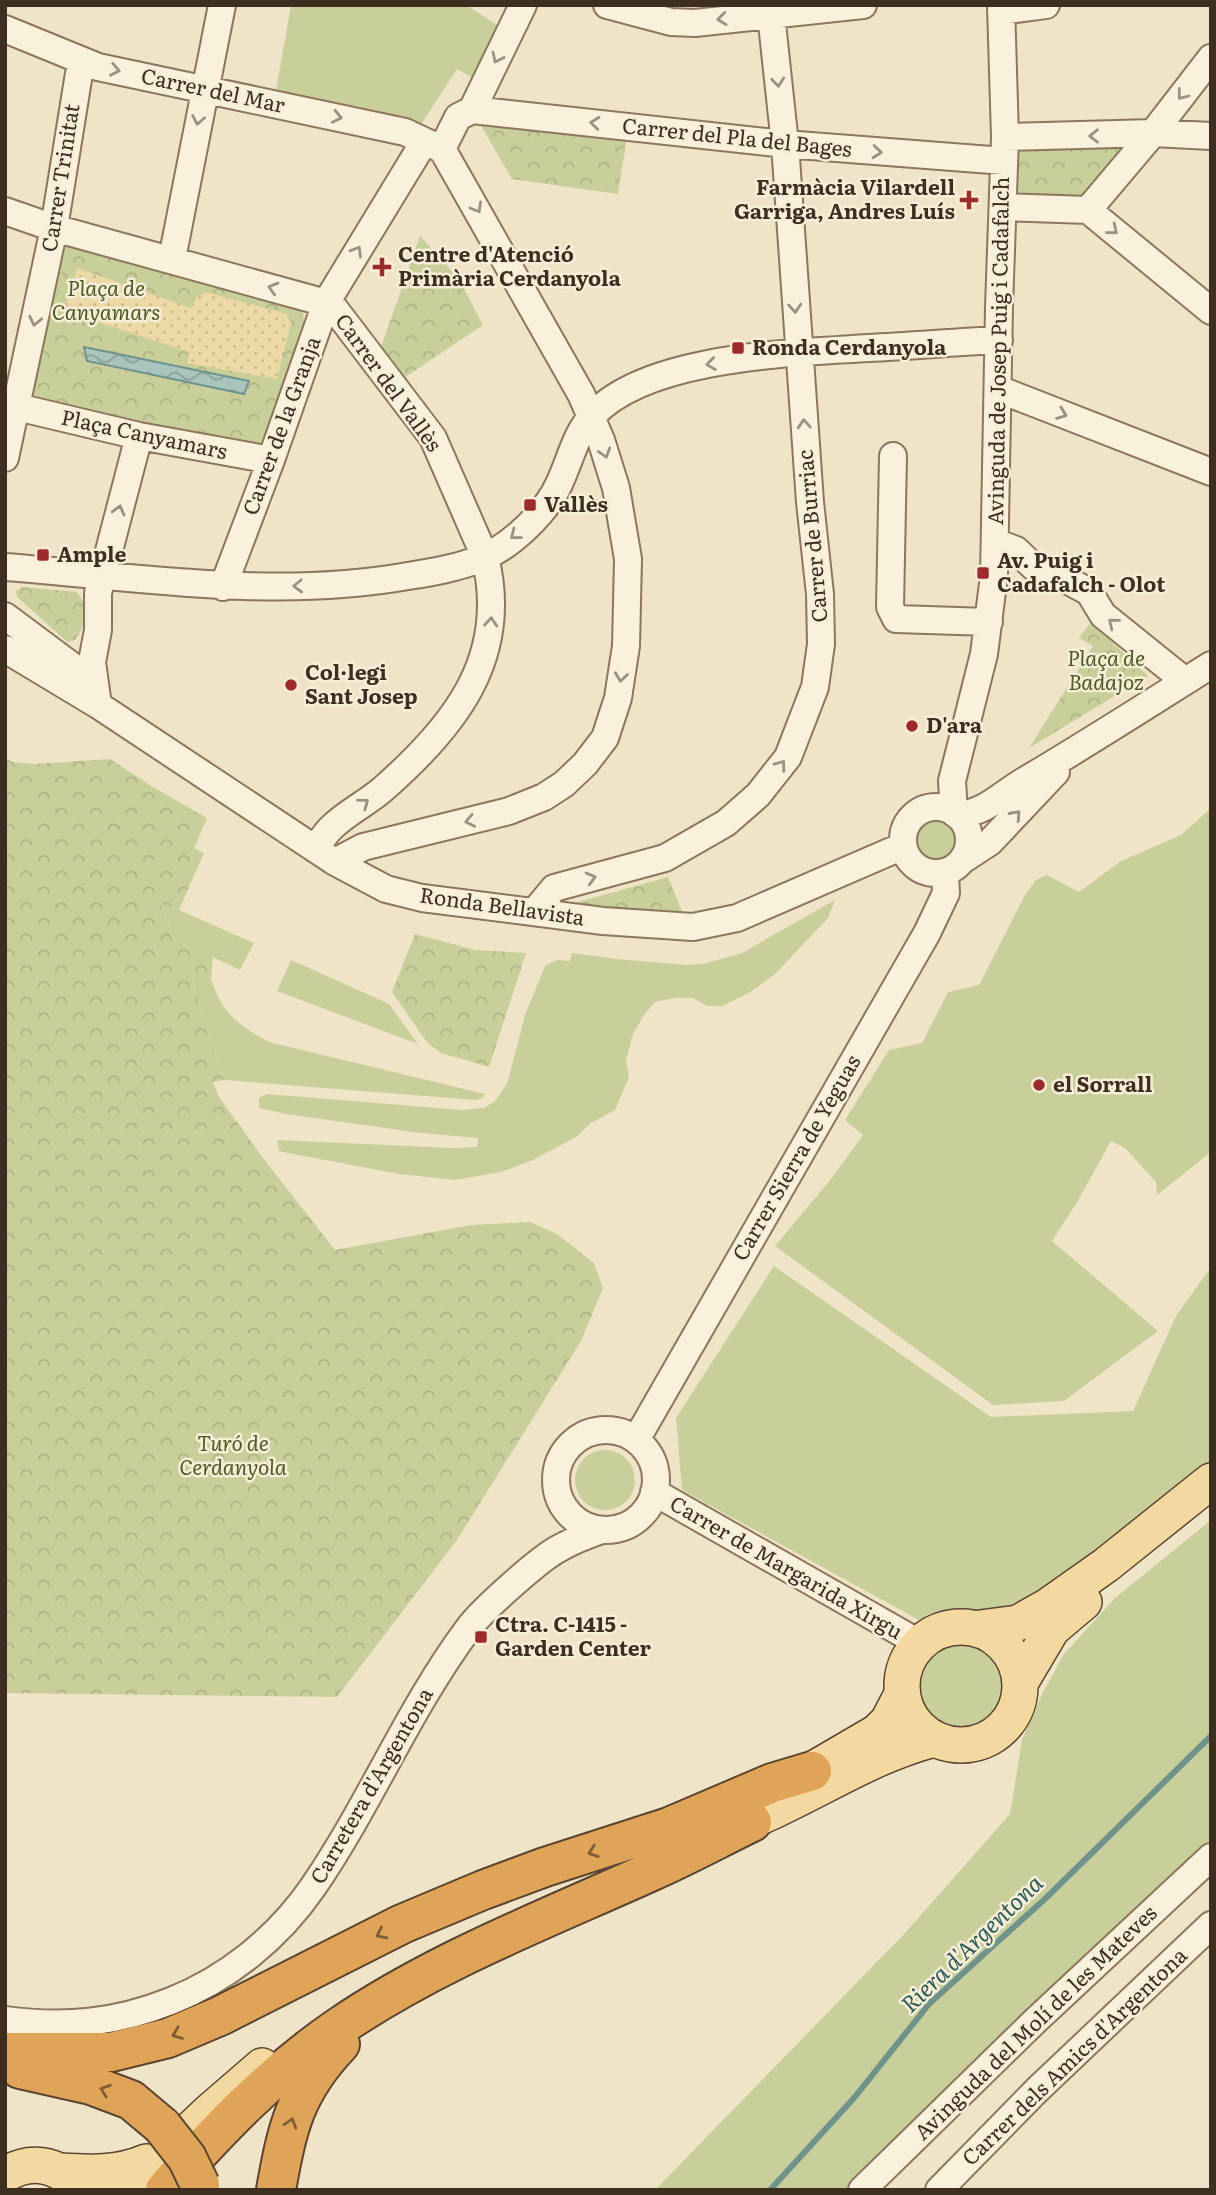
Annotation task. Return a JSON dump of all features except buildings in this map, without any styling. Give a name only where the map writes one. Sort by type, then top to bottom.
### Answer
[{"type":"highway","points":[[5,2052],[111,2052],[167,2038],[220,2016],[402,1924],[483,1890],[669,1827],[772,1783],[812,1771]]},
{"type":"highway","points":[[188,2188],[241,2109],[286,2068],[339,2027],[402,1988],[578,1902],[650,1863],[752,1822]]},
{"type":"highway","points":[[276,2190],[290,2119],[303,2093],[319,2066],[358,2028],[427,1986],[627,1888],[650,1863]]},
{"type":"highway","points":[[5,2066],[91,2085],[131,2100],[187,2158],[188,2188]]},
{"type":"main road","points":[[5,2175],[15,2169],[35,2165],[48,2166],[70,2181],[99,2173],[120,2171],[147,2162],[168,2136],[210,2111],[283,2048],[330,2014],[388,1978],[521,1911],[650,1863],[877,1732],[888,1721],[901,1696],[905,1667],[919,1643],[940,1630],[963,1625],[980,1628],[1018,1623],[1048,1606],[1106,1565],[1211,1481]]},
{"type":"main road","points":[[901,1696],[907,1714],[919,1729],[934,1739],[951,1745],[968,1745],[985,1740],[1000,1731],[1015,1709],[1020,1683],[1052,1629],[1211,1499]]},
{"type":"main road","points":[[980,1628],[996,1637],[1009,1650],[1017,1665],[1020,1683]]},
{"type":"main road","points":[[752,1822],[884,1755],[934,1739]]},
{"type":"main road","points":[[120,2190],[146,2172],[168,2136]]},
{"type":"street","points":[[172,259],[222,5]]},
{"type":"street","name":"Carrer de la Granja","points":[[223,587],[326,303],[433,146],[458,117],[472,110],[523,5]]},
{"type":"street","points":[[607,5],[671,22],[695,23],[770,9],[863,5]]},
{"type":"street","points":[[1001,8],[1046,5]]},
{"type":"street","name":"Avinguda de Josep Puig i Cadafalch","points":[[956,814],[953,781],[989,622],[995,542],[1004,149],[1001,8]]},
{"type":"street","name":"Carrer de Burriac","points":[[536,911],[554,888],[665,858],[726,823],[758,794],[788,757],[815,687],[821,644],[821,594],[810,502],[798,353],[785,144],[770,9]]},
{"type":"street","name":"Carrer del Mar","points":[[5,29],[81,61],[405,132],[433,146]]},
{"type":"street","points":[[1088,210],[1211,58]]},
{"type":"street","name":"Carrer Trinitat","points":[[5,458],[54,228],[81,61]]},
{"type":"street","name":"Carrer del Pla del Bages","points":[[472,110],[785,144],[1004,149],[1153,133],[1211,136]]},
{"type":"street","points":[[325,856],[509,811],[544,797],[564,784],[585,764],[605,738],[618,698],[625,646],[628,559],[616,488],[592,416],[433,146]]},
{"type":"street","points":[[1003,207],[1088,210],[1211,311]]},
{"type":"street","name":"Carrer del Vallès","points":[[5,211],[54,228],[326,303],[334,308],[433,438],[485,557],[492,611],[489,638],[475,681],[432,741],[382,790],[332,827],[325,856]]},
{"type":"street","points":[[8,569],[223,587],[369,583],[454,568],[485,557],[530,524],[549,503],[580,434],[592,416],[606,404],[653,378],[696,366],[798,353],[999,340]]},
{"type":"street","points":[[999,389],[1211,472]]},
{"type":"street","name":"Plaça Canyamars","points":[[17,407],[139,436],[271,460]]},
{"type":"street","points":[[98,705],[92,662],[98,629],[98,593],[139,436]]},
{"type":"street","points":[[892,456],[890,607],[896,619],[989,622]]},
{"type":"street","points":[[995,542],[1016,550],[1037,570],[1067,580],[1089,592],[1103,615],[1185,681]]},
{"type":"street","name":"Ronda Bellavista","points":[[5,616],[76,669],[98,705]]},
{"type":"street","points":[[61,657],[85,645],[98,629]]},
{"type":"street","name":"Ronda Bellavista","points":[[6,649],[98,705],[359,877],[386,889],[422,898],[452,904],[536,911],[640,925],[682,927],[737,918],[904,846]]},
{"type":"street","name":"Ronda Bellavista","points":[[6,649],[35,658],[61,657]]},
{"type":"street","points":[[1079,748],[990,842],[955,866],[929,873],[915,866],[910,860],[904,846],[905,828],[920,811],[937,807],[956,814],[986,808],[1014,787],[1211,665]]},
{"type":"street","points":[[962,735],[962,765],[970,787],[979,793],[1014,787]]},
{"type":"street","name":"Avinguda de Josep Puig i Cadafalch","points":[[920,811],[962,735]]},
{"type":"street","points":[[955,866],[968,850],[968,832],[956,814]]},
{"type":"street","name":"Carrer Sierra de Yeguas","points":[[636,1440],[932,923],[955,866]]},
{"type":"street","points":[[603,1430],[615,1430],[636,1440],[644,1448],[654,1469],[654,1492],[639,1517],[622,1527],[602,1530],[587,1526],[574,1518],[564,1507],[558,1495],[557,1469],[562,1456],[579,1437],[603,1430]]},
{"type":"street","name":"Carrer de Margarida Xirgu","points":[[654,1492],[919,1643]]},
{"type":"street","points":[[556,1550],[562,1534],[564,1507]]},
{"type":"street","name":"Carretera d'Argentona","points":[[5,2020],[82,2024],[138,2014],[200,1989],[241,1963],[271,1936],[312,1889],[420,1703],[470,1627],[556,1550],[602,1530]]},
{"type":"street","name":"Avinguda del Molí de les Mateves","points":[[862,2190],[1034,2022],[1211,1857]]},
{"type":"street","name":"Carrer dels Amics d'Argentona","points":[[939,2190],[1037,2090],[1211,1925]]},
{"type":"green space","points":[[291,5],[466,5],[502,28],[476,80],[457,69],[422,123],[276,90]]},
{"type":"green space","points":[[477,119],[627,136],[618,194],[512,179]]},
{"type":"green space","points":[[1132,145],[1088,199],[1012,197],[1012,149]]},
{"type":"green space","points":[[420,236],[459,279],[483,325],[404,378],[381,347]]},
{"type":"green space","name":"Plaça de Canyamars","points":[[69,239],[295,304],[303,311],[304,323],[266,441],[255,447],[32,401],[27,391],[59,245]],"holes":[[[85,347],[249,381],[244,393]]]},
{"type":"green space","points":[[22,587],[76,592],[81,597],[85,616],[75,640],[65,640],[17,597],[16,591]]},
{"type":"green space","name":"Plaça de Badajoz","points":[[1091,622],[1148,676],[1029,748],[1093,646],[1079,638]]},
{"type":"green space","name":"Turó de Cerdanyola","points":[[5,758],[12,762],[34,764],[110,759],[207,818],[194,848],[204,853],[179,910],[161,903],[172,938],[213,957],[211,979],[200,977],[192,980],[224,1080],[213,1082],[219,1097],[263,1158],[335,1250],[471,1225],[530,1222],[557,1234],[594,1263],[603,1288],[581,1341],[457,1540],[337,1697],[5,1693]]},
{"type":"green space","name":"el Sorrall","points":[[1211,808],[1211,1152],[1157,1195],[1156,1182],[1125,1148],[1111,1141],[1052,1241],[1158,1331],[1064,1401],[993,1405],[775,1246],[831,1179],[863,1135],[845,1120],[889,1050],[922,1043],[948,992],[979,985],[1025,895],[1036,880],[1047,875],[1079,892],[1121,861],[1181,835]]},
{"type":"green space","points":[[937,817],[952,824],[959,839],[952,854],[937,861],[922,854],[915,839],[922,824]]},
{"type":"green space","points":[[668,877],[684,916],[574,905],[578,902]]},
{"type":"green space","points":[[835,900],[828,918],[775,974],[749,993],[722,1006],[707,1006],[693,998],[655,1002],[633,1034],[626,1061],[629,1077],[615,1110],[591,1123],[576,1137],[533,1160],[501,1172],[455,1180],[399,1174],[279,1151],[277,1140],[452,1148],[477,1147],[478,1138],[421,1133],[259,1108],[259,1098],[267,1094],[462,1110],[484,1108],[495,1101],[507,1084],[525,1015],[545,966],[557,960],[570,961],[572,953],[687,965],[707,963],[742,953]]},
{"type":"green space","points":[[161,902],[254,943],[240,970],[172,938]]},
{"type":"green space","points":[[415,934],[475,950],[526,953],[489,1067],[441,1053],[426,1041],[392,992]]},
{"type":"green space","points":[[291,960],[389,1004],[418,1044],[277,991]]},
{"type":"green space","points":[[200,976],[211,979],[232,1017],[269,1042],[485,1094],[483,1098],[476,1100],[224,1080],[192,980]]},
{"type":"green space","points":[[774,1266],[991,1417],[1133,1411],[1176,1316],[1211,1267],[1211,1462],[1118,1538],[1017,1606],[919,1620],[682,1490],[676,1418]]},
{"type":"green space","points":[[599,1450],[611,1450],[630,1463],[635,1480],[633,1492],[622,1505],[611,1510],[599,1510],[580,1497],[575,1486],[575,1474],[588,1455]]},
{"type":"green space","points":[[1211,1520],[1211,1846],[849,2190],[655,2190],[905,1933],[1010,1814],[1022,1740],[1043,1692],[1064,1654],[1115,1598]]},
{"type":"green space","points":[[963,1643],[987,1650],[999,1662],[1006,1686],[999,1710],[987,1722],[963,1729],[939,1722],[927,1710],[920,1686],[927,1662],[939,1650]]},
{"type":"sand","points":[[77,268],[191,308],[197,297],[206,292],[287,314],[291,323],[277,379],[187,363],[189,352],[64,311]]},
{"type":"water","points":[[84,347],[249,381],[244,394],[87,361]]},
{"type":"waterway","name":"Riera d'Argentona","points":[[770,2190],[854,2098],[929,2004],[1047,1897],[1211,1736]]},
{"type":"place","name":"Farmàcia Vilardell Garriga, Andres Luís","points":[[969,200]]},
{"type":"place","name":"Centre d'Atenció Primària Cerdanyola","points":[[382,267]]},
{"type":"place","name":"Ronda Cerdanyola","points":[[738,348]]},
{"type":"place","name":"Vallès","points":[[530,505]]},
{"type":"place","name":"Ample","points":[[43,555]]},
{"type":"place","name":"Av. Puig i Cadafalch - Olot","points":[[983,573]]},
{"type":"place","name":"Col·legi Sant Josep","points":[[291,685]]},
{"type":"place","name":"D'ara","points":[[912,726]]},
{"type":"place","name":"el Sorrall","points":[[1039,1085]]},
{"type":"place","name":"Ctra. C-1415 - Garden Center","points":[[481,1637]]}]
